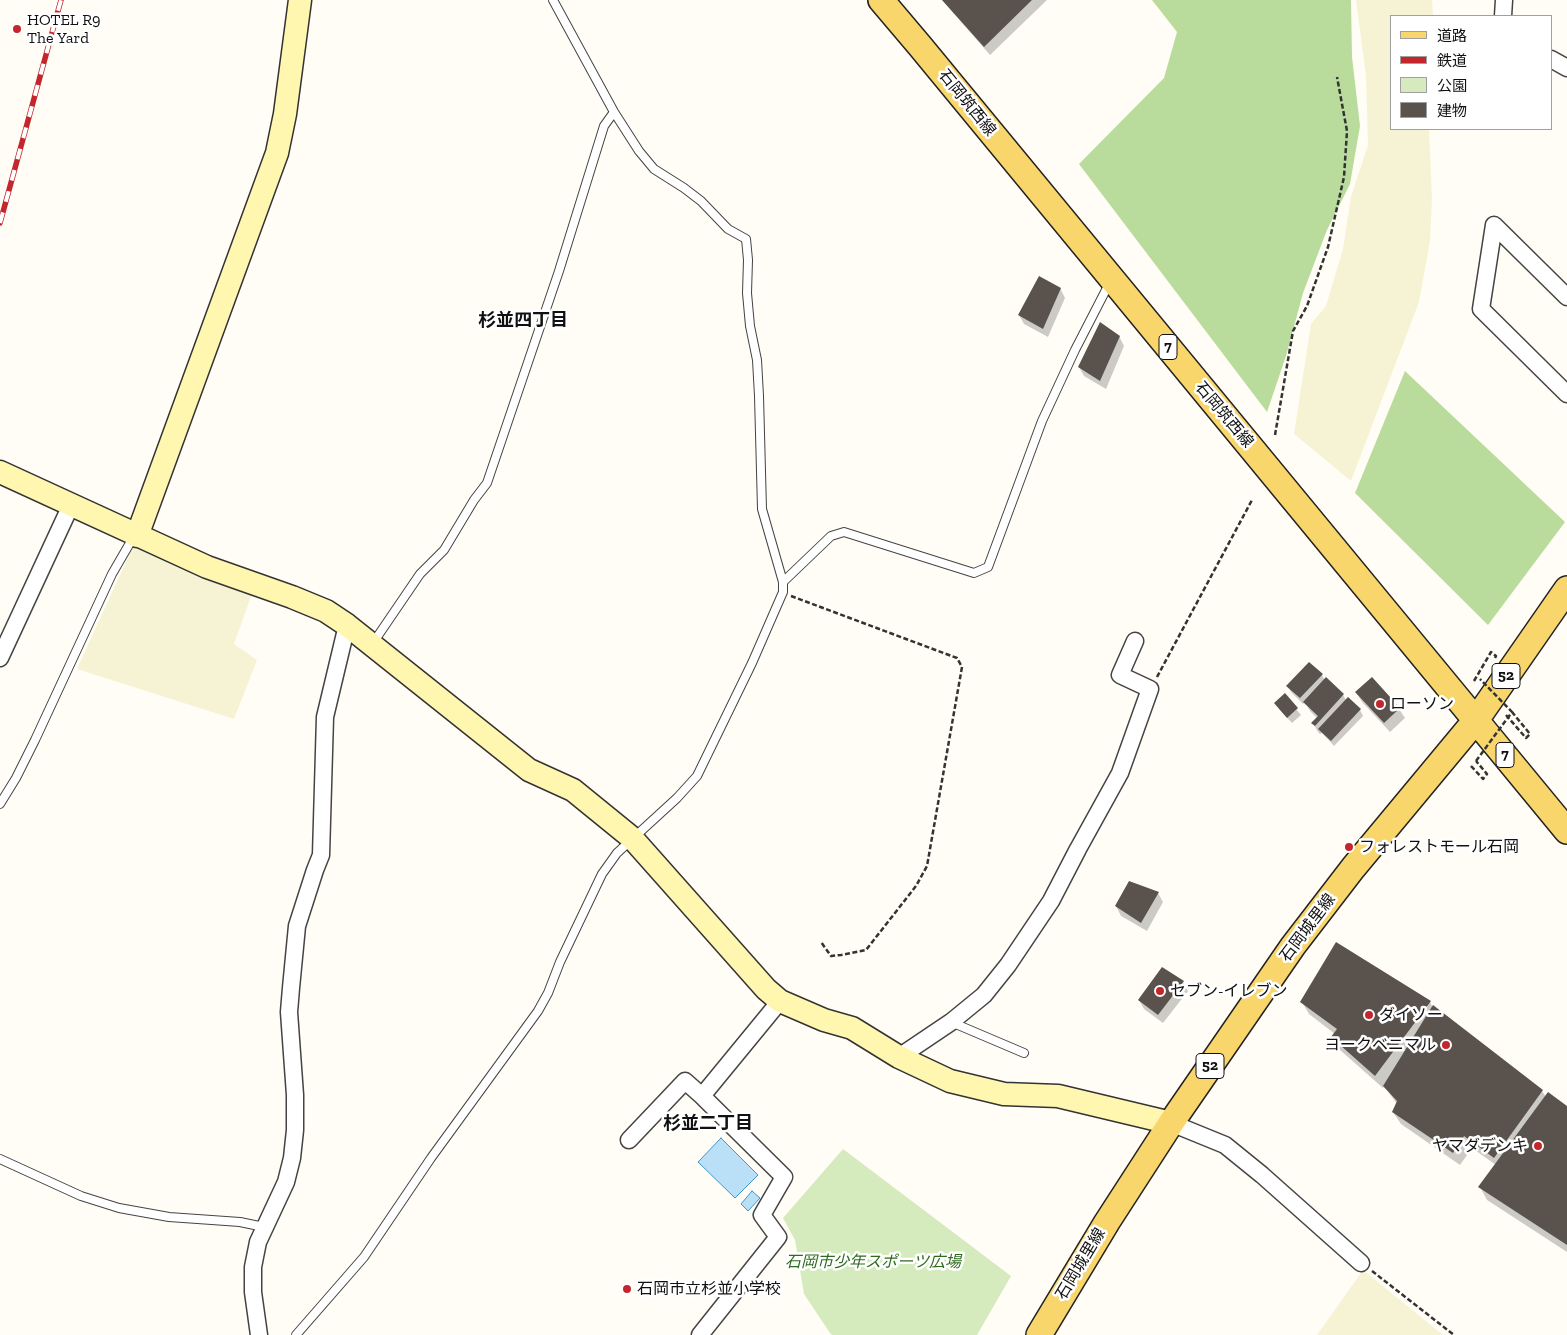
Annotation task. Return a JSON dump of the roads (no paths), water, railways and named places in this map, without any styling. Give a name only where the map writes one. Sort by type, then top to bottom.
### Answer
[{"type":"main road","name":"石岡筑西線","points":[[881,0],[1567,831]]},
{"type":"main road","name":"石岡城里線","points":[[1039,1335],[1107,1222],[1171,1123],[1299,939],[1353,868],[1476,720],[1567,589]]},
{"type":"street","points":[[136,535],[277,153],[285,114],[300,0]]},
{"type":"street","points":[[1503,15],[1504,0]]},
{"type":"street","points":[[1552,60],[1567,68]]},
{"type":"street","points":[[1567,297],[1494,225],[1481,309],[1567,394]]},
{"type":"street","points":[[0,472],[71,506],[207,566],[326,611],[347,625],[529,770],[573,790],[632,838],[766,989],[780,1002],[824,1020],[852,1028],[899,1057],[950,1081],[1004,1094],[1058,1096],[1171,1123],[1225,1145],[1262,1175],[1361,1263]]},
{"type":"street","points":[[0,658],[71,506]]},
{"type":"street","points":[[259,1335],[253,1292],[254,1267],[258,1242],[286,1182],[292,1158],[295,1104],[289,1012],[291,988],[298,926],[321,855],[325,717],[347,625]]},
{"type":"street","points":[[899,1057],[951,1022],[984,995],[1008,965],[1051,901],[1120,773],[1150,689],[1120,675],[1135,641]]},
{"type":"street","points":[[702,1096],[780,1002]]},
{"type":"street","points":[[629,1140],[685,1082],[702,1096],[784,1177],[762,1214],[778,1237],[700,1335]]},
{"type":"lane","points":[[296,1335],[364,1257],[453,1127],[538,1011],[602,874],[632,838],[677,798],[697,776],[752,663],[783,592],[782,582],[762,510],[757,360],[750,326],[747,293],[748,260],[746,239],[728,229],[701,201],[684,188],[654,169],[639,151],[614,112],[553,0]]},
{"type":"lane","points":[[372,645],[420,574],[444,550],[474,500],[487,483],[558,272],[604,126],[614,112]]},
{"type":"lane","points":[[782,582],[831,536],[844,532],[974,573],[988,567],[1042,421],[1075,350],[1112,279]]},
{"type":"lane","points":[[0,804],[36,740],[112,574],[136,535]]},
{"type":"lane","points":[[951,1022],[1024,1053]]},
{"type":"lane","points":[[0,1159],[81,1196],[119,1208],[169,1217],[240,1222],[264,1227]]},
{"type":"water","points":[[721,1138],[758,1175],[735,1198],[698,1162]]},
{"type":"water","points":[[752,1191],[760,1198],[748,1211],[741,1204]]},
{"type":"railway","points":[[0,223],[61,0]]},
{"type":"place","name":"HOTEL R9 The Yard","points":[[17,29]]},
{"type":"place","name":"ローソン","points":[[1380,704]]},
{"type":"place","name":"フォレストモール石岡","points":[[1349,847]]},
{"type":"place","name":"セブン-イレブン","points":[[1160,991]]},
{"type":"place","name":"ダイソー","points":[[1369,1015]]},
{"type":"place","name":"ヨークベニマル","points":[[1446,1045]]},
{"type":"place","name":"ヤマダデンキ","points":[[1538,1146]]},
{"type":"place","name":"石岡市立杉並小学校","points":[[627,1289]]},
{"type":"district","name":"杉並四丁目","points":[[523,321]]},
{"type":"district","name":"杉並二丁目","points":[[708,1124]]},
{"type":"park label","name":"石岡市少年スポーツ広場","points":[[873,1262]]}]
